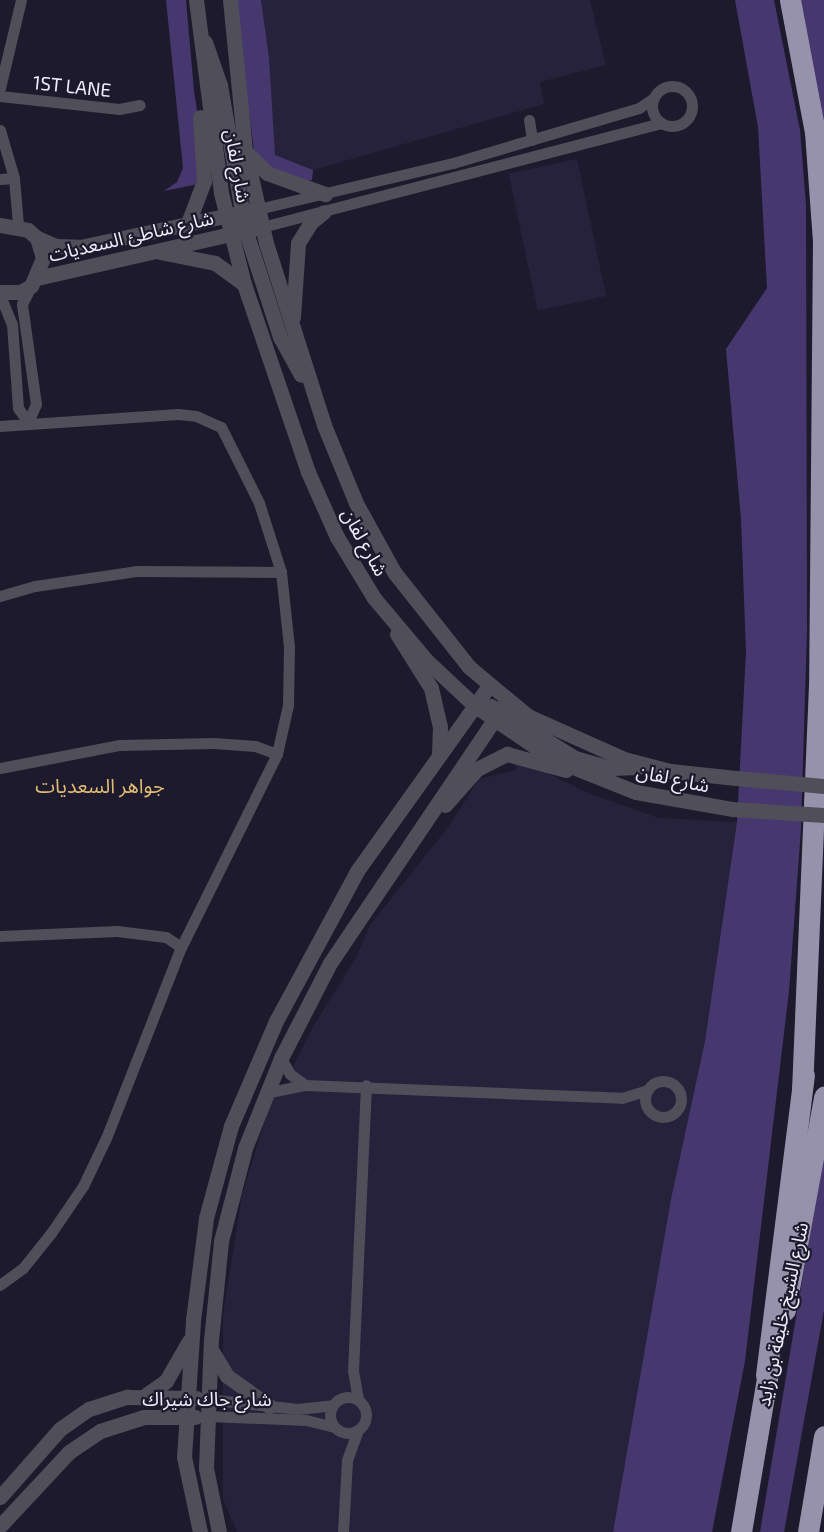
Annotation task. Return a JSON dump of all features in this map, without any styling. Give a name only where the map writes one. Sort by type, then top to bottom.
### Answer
[{"type":"highway","points":[[790,0],[815,132],[824,240],[819,685],[802,1090]]},
{"type":"highway","points":[[766,1375],[824,912]]},
{"type":"highway","name":"شارع الشيخ خليفة بن زايد","points":[[741,1532],[766,1375],[796,1263],[824,1097]]},
{"type":"highway","points":[[808,1532],[824,1436]]},
{"type":"street","points":[[0,88],[21,0]]},
{"type":"street","name":"شارع لفان","points":[[196,0],[200,53],[226,215],[244,284],[308,472],[336,536],[374,598],[396,627],[477,702],[580,742],[647,766],[736,778],[824,786]]},
{"type":"street","name":"شارع لفان","points":[[230,0],[245,150],[258,209],[255,228],[340,466],[387,561],[440,634],[489,686],[500,710],[573,769],[658,798],[732,809],[824,815]]},
{"type":"street","points":[[198,27],[220,85],[243,212],[255,228],[280,337],[312,389]]},
{"type":"street","points":[[188,223],[205,176],[200,53]]},
{"type":"street","points":[[226,215],[255,228],[324,212],[661,123],[683,123],[692,103],[678,86],[661,89],[654,98],[639,108],[532,140],[325,194],[258,209]]},
{"type":"street","name":"1ST LANE","points":[[0,96],[120,109],[140,105]]},
{"type":"street","points":[[654,98],[653,112],[661,123]]},
{"type":"street","points":[[530,120],[532,140]]},
{"type":"street","points":[[0,130],[14,178],[18,225],[0,225]]},
{"type":"street","points":[[245,150],[267,173],[325,194]]},
{"type":"street","points":[[0,179],[14,178]]},
{"type":"street","name":"شارع شاطئ السعديات","points":[[18,225],[37,238],[56,246],[80,247],[258,209]]},
{"type":"street","points":[[292,329],[298,242],[311,222],[324,212]]},
{"type":"street","name":"شارع شاطئ السعديات","points":[[0,294],[20,292],[34,282],[255,228]]},
{"type":"street","points":[[28,422],[36,404],[22,304],[34,282],[43,258],[37,238]]},
{"type":"street","points":[[156,251],[215,263],[244,284]]},
{"type":"street","points":[[0,294],[12,324],[18,408],[28,422]]},
{"type":"street","points":[[0,426],[28,422],[178,414],[210,420],[228,435],[259,503],[281,572],[289,647],[288,705],[277,754],[181,947],[83,1186],[23,1268],[0,1285]]},
{"type":"street","points":[[0,596],[35,586],[136,571],[281,572]]},
{"type":"street","points":[[200,1532],[185,1473],[196,1407],[211,1340],[228,1209],[265,1093],[281,1058],[344,940],[500,710],[477,702],[395,614],[374,598]]},
{"type":"street","points":[[396,627],[407,655],[431,688],[440,726],[439,752]]},
{"type":"street","points":[[217,1527],[206,1474],[196,1407],[192,1335],[201,1246],[231,1126],[276,1021],[358,871],[439,752],[489,686]]},
{"type":"street","points":[[0,768],[128,744],[255,746],[277,754]]},
{"type":"street","points":[[431,813],[449,801],[477,769],[502,756],[520,755],[552,769],[573,769]]},
{"type":"street","points":[[0,936],[117,931],[166,938],[181,947]]},
{"type":"street","points":[[281,1058],[290,1074],[305,1084]]},
{"type":"street","points":[[265,1093],[305,1084],[622,1098],[648,1090],[658,1082],[671,1083],[681,1098],[673,1114],[661,1117],[622,1098]]},
{"type":"street","points":[[344,1532],[347,1460],[356,1432],[366,1419],[358,1399],[353,1371],[366,1086]]},
{"type":"street","points":[[648,1090],[650,1112]]},
{"type":"street","points":[[196,1407],[205,1277],[201,1246]]},
{"type":"street","points":[[146,1395],[170,1376],[192,1335]]},
{"type":"street","points":[[211,1340],[215,1359],[227,1376],[269,1406]]},
{"type":"street","points":[[347,1460],[336,1429],[335,1403],[353,1371]]},
{"type":"street","name":"شارع جاك شيراك","points":[[0,1497],[69,1421],[100,1404],[146,1395],[196,1407],[306,1420],[336,1429],[356,1432]]},
{"type":"street","name":"شارع جاك شيراك","points":[[0,1526],[58,1464],[87,1438],[113,1425],[196,1407],[269,1406],[304,1409],[358,1399]]},
{"type":"shaded area","points":[[166,0],[186,0],[194,91],[208,182],[164,191],[177,182],[183,168]]},
{"type":"shaded area","points":[[234,0],[261,0],[269,57],[275,155],[313,170],[312,180],[286,185],[257,173]]},
{"type":"shaded area","points":[[261,0],[590,0],[606,65],[540,82],[544,104],[313,170],[274,155],[269,57]]},
{"type":"shaded area","points":[[735,0],[774,0],[800,130],[806,205],[807,630],[801,829],[789,991],[745,1361],[712,1532],[613,1532],[671,1199],[705,1041],[737,822],[746,652],[741,519],[726,349],[767,288],[758,127]]},
{"type":"shaded area","points":[[797,0],[824,0],[824,146]]},
{"type":"shaded area","points":[[577,159],[606,296],[538,310],[509,174]]},
{"type":"shaded area","points":[[515,757],[590,794],[659,818],[737,822],[705,1041],[671,1199],[613,1532],[237,1532],[223,1499],[223,1315],[242,1195],[269,1108],[273,1098],[288,1088],[289,1075],[313,1027],[356,958],[370,925],[449,826],[479,779],[516,770]]},
{"type":"shaded area","points":[[824,1150],[824,1310],[784,1532],[760,1532]]},
{"type":"district","name":"جواهر السعديات","points":[[100,785]]}]
